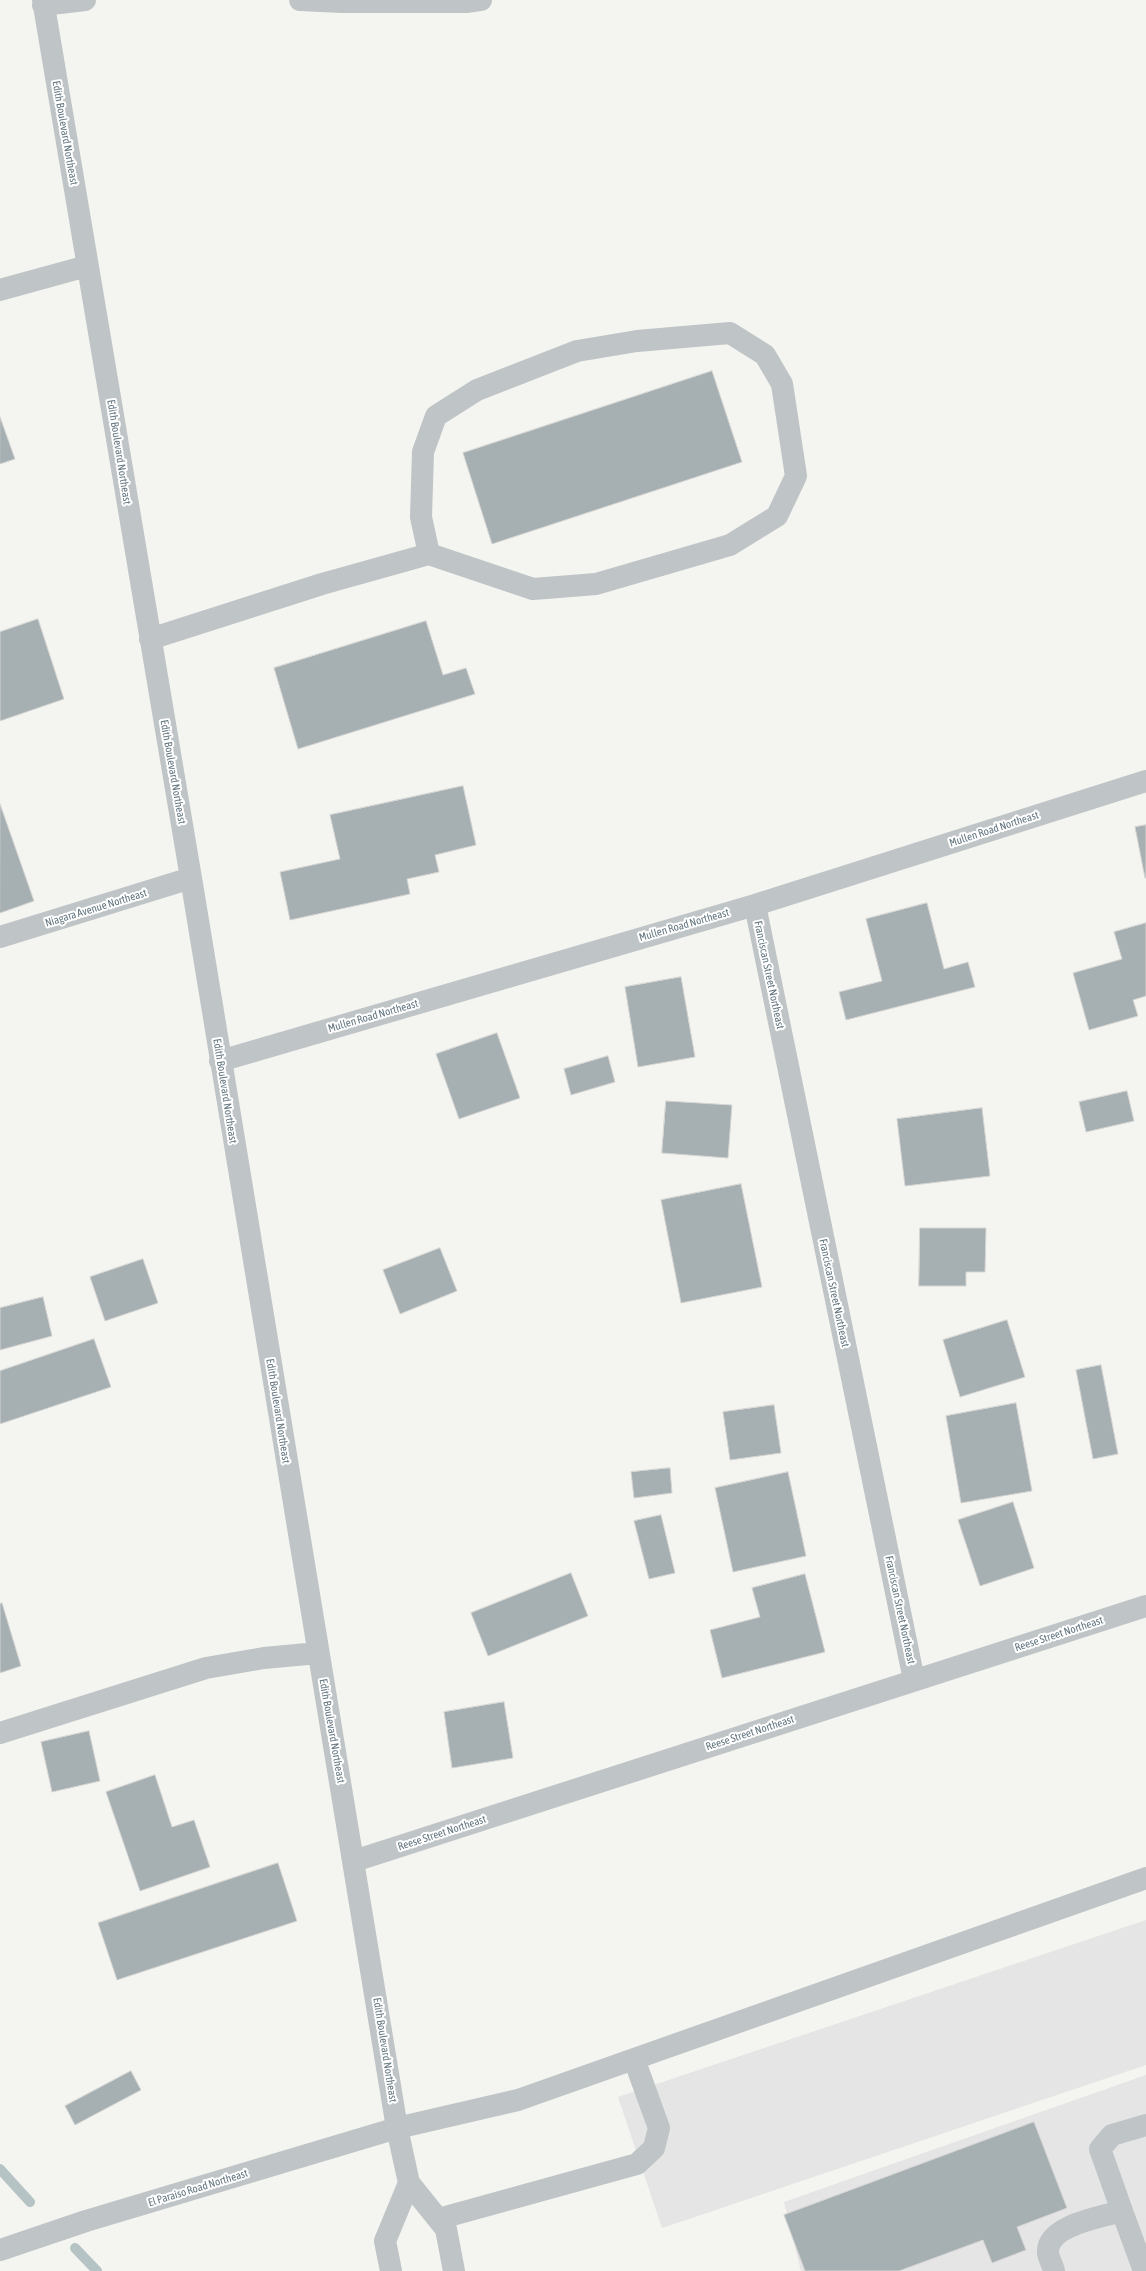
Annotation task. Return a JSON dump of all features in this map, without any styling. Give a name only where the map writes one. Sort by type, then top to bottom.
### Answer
[{"type":"street","points":[[43,3],[85,0]]},
{"type":"street","points":[[300,0],[342,2],[468,2],[480,0]]},
{"type":"street","name":"Edith Boulevard Northeast","points":[[43,3],[191,878],[397,2128],[409,2183],[446,2229],[454,2271]]},
{"type":"street","points":[[0,290],[88,266]]},
{"type":"street","points":[[150,639],[322,584],[429,554],[533,589],[596,584],[730,545],[778,516],[796,476],[782,384],[765,355],[730,333],[637,341],[577,351],[477,390],[436,416],[423,452],[421,517],[429,554]]},
{"type":"street","name":"Mullen Road Northeast","points":[[220,1061],[755,905],[1146,781]]},
{"type":"street","name":"Niagara Avenue Northeast","points":[[0,937],[191,878]]},
{"type":"street","name":"Franciscan Street Northeast","points":[[755,905],[914,1680]]},
{"type":"street","name":"Reese Street Northeast","points":[[354,1861],[1146,1606]]},
{"type":"street","points":[[0,1733],[206,1668],[264,1658],[318,1653]]},
{"type":"street","name":"El Paraiso Road Northeast","points":[[0,2250],[86,2221],[397,2128],[518,2100],[1146,1878]]},
{"type":"street","points":[[438,2219],[637,2164],[654,2148],[658,2128],[634,2059]]},
{"type":"street","points":[[1144,2271],[1100,2149],[1112,2135],[1146,2125]]},
{"type":"street","points":[[391,2271],[386,2241],[409,2183]]},
{"type":"street","points":[[1054,2271],[1048,2252],[1054,2238],[1064,2228],[1122,2211]]},
{"type":"shaded area","points":[[1146,1920],[1146,2065],[662,2228],[618,2097]]},
{"type":"shaded area","points":[[1146,2075],[1146,2271],[801,2271],[784,2202]]},
{"type":"building","points":[[712,371],[742,462],[492,544],[463,453]]},
{"type":"building","points":[[0,417],[15,459],[0,464]]},
{"type":"building","points":[[38,619],[64,699],[0,721],[0,632]]},
{"type":"building","points":[[426,621],[443,675],[466,668],[475,694],[298,749],[274,668]]},
{"type":"building","points":[[463,786],[476,845],[435,855],[439,872],[407,879],[410,894],[290,920],[280,872],[340,859],[330,815]]},
{"type":"building","points":[[0,804],[34,901],[0,913]]},
{"type":"building","points":[[1146,825],[1146,878],[1145,878],[1135,827]]},
{"type":"building","points":[[927,903],[944,969],[968,962],[975,987],[846,1020],[839,992],[882,981],[866,919]]},
{"type":"building","points":[[1146,923],[1146,996],[1133,1000],[1138,1016],[1089,1030],[1073,973],[1122,959],[1114,932]]},
{"type":"building","points":[[681,977],[695,1057],[638,1067],[625,987]]},
{"type":"building","points":[[497,1033],[520,1098],[459,1119],[436,1054]]},
{"type":"building","points":[[608,1056],[615,1082],[571,1095],[564,1069]]},
{"type":"building","points":[[1127,1091],[1134,1121],[1086,1132],[1079,1102]]},
{"type":"building","points":[[666,1101],[732,1105],[728,1158],[662,1153]]},
{"type":"building","points":[[982,1108],[990,1176],[905,1186],[897,1119]]},
{"type":"building","points":[[741,1184],[762,1287],[681,1303],[661,1200]]},
{"type":"building","points":[[920,1228],[986,1228],[985,1272],[966,1272],[966,1286],[919,1286]]},
{"type":"building","points":[[440,1248],[457,1291],[400,1314],[383,1270]]},
{"type":"building","points":[[143,1259],[158,1303],[105,1321],[90,1277]]},
{"type":"building","points":[[43,1297],[52,1336],[0,1350],[0,1308]]},
{"type":"building","points":[[1007,1320],[1025,1377],[960,1397],[943,1340]]},
{"type":"building","points":[[94,1339],[111,1387],[0,1424],[0,1371]]},
{"type":"building","points":[[1101,1365],[1118,1454],[1093,1459],[1076,1370]]},
{"type":"building","points":[[1016,1403],[1032,1491],[961,1503],[946,1416]]},
{"type":"building","points":[[774,1405],[781,1453],[730,1460],[723,1412]]},
{"type":"building","points":[[670,1468],[672,1493],[634,1498],[631,1472]]},
{"type":"building","points":[[788,1472],[806,1556],[733,1572],[715,1488]]},
{"type":"building","points":[[1013,1502],[1034,1568],[980,1586],[958,1520]]},
{"type":"building","points":[[661,1515],[675,1573],[649,1579],[634,1521]]},
{"type":"building","points":[[571,1573],[588,1616],[488,1656],[471,1613]]},
{"type":"building","points":[[805,1574],[825,1652],[722,1678],[710,1630],[760,1617],[752,1588]]},
{"type":"building","points":[[2,1603],[21,1666],[0,1673],[0,1604]]},
{"type":"building","points":[[504,1702],[513,1758],[452,1768],[444,1712]]},
{"type":"building","points":[[89,1731],[100,1781],[52,1792],[41,1742]]},
{"type":"building","points":[[155,1775],[172,1827],[194,1820],[210,1867],[140,1891],[106,1792]]},
{"type":"building","points":[[278,1863],[297,1921],[117,1980],[98,1923]]},
{"type":"building","points":[[131,2071],[141,2090],[75,2125],[65,2106]]},
{"type":"building","points":[[1034,2122],[1067,2208],[1017,2227],[1026,2250],[992,2263],[983,2240],[899,2271],[805,2271],[784,2215]]},
{"type":"waterway","points":[[0,2169],[30,2202]]},
{"type":"waterway","points":[[75,2248],[97,2271]]}]
